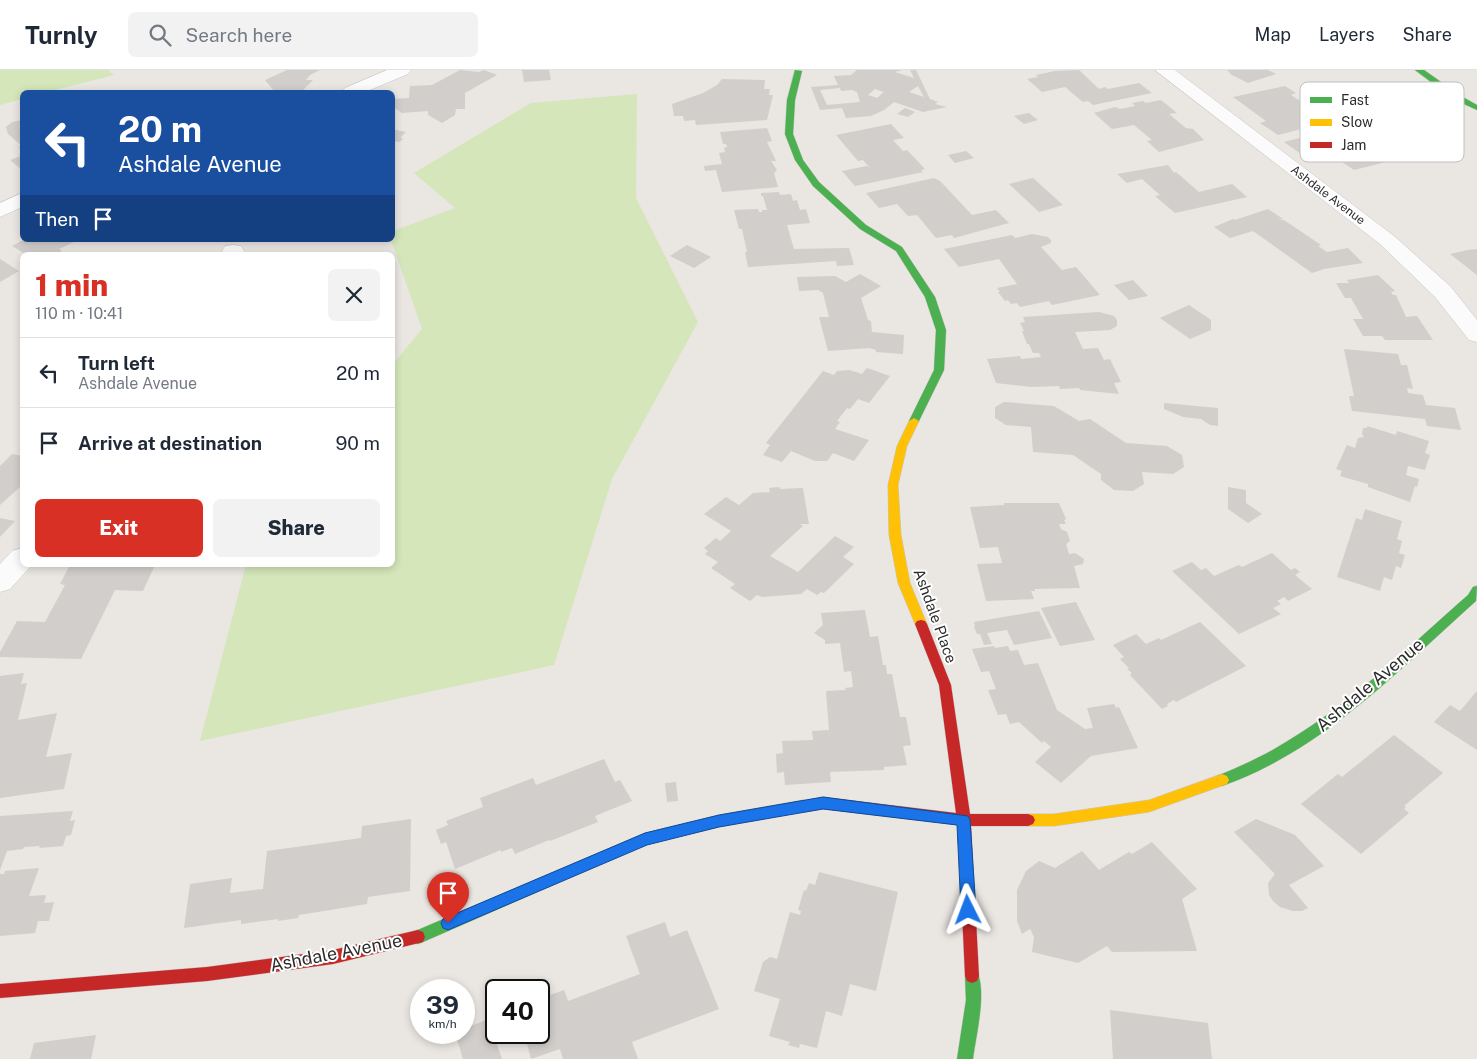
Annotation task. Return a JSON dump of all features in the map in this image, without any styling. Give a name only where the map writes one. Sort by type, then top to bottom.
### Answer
[{"type":"street","points":[[356,90],[402,70]]},
{"type":"street","name":"Ashdale Avenue","points":[[1164,70],[1387,240],[1443,292],[1477,335]]},
{"type":"street","points":[[1419,70],[1436,82]]},
{"type":"street","name":"Ashdale Place","points":[[798,71],[791,100],[789,134],[799,160],[816,184],[863,227],[898,249],[930,297],[941,330],[939,370],[902,446],[893,485],[893,495],[895,535],[904,583],[945,684],[964,820],[973,1000],[964,1059]]},
{"type":"street","points":[[1464,101],[1477,108]]},
{"type":"street","points":[[0,211],[20,200]]},
{"type":"street","points":[[0,582],[20,560]]},
{"type":"street","name":"Ashdale Avenue","points":[[0,991],[207,974],[334,957],[413,938],[645,839],[719,821],[823,803],[964,820],[1054,820],[1149,806],[1250,770],[1325,725],[1472,598],[1477,590]]},
{"type":"green space","points":[[0,70],[108,70],[114,75],[55,90],[20,90],[20,100],[0,105]]},
{"type":"green space","points":[[637,94],[636,198],[698,322],[612,479],[554,665],[200,741],[245,567],[395,567],[395,362],[422,329],[392,242],[395,242],[395,230],[455,208],[414,173],[531,103]]},
{"type":"building","points":[[287,70],[320,70],[310,75],[306,80],[313,80],[303,90],[273,90],[265,80]]},
{"type":"building","points":[[460,70],[479,72],[484,70],[497,75],[465,93],[465,109],[456,109],[455,115],[442,123],[428,115],[428,111],[402,113],[395,108],[395,99],[409,98],[410,86],[432,85]]},
{"type":"building","points":[[522,70],[549,70],[551,80],[524,82]]},
{"type":"building","points":[[857,70],[902,70],[895,72],[914,78],[910,70],[916,70],[930,99],[938,102],[935,104],[947,107],[923,112],[894,102],[884,110],[871,116],[846,118],[842,108],[820,110],[811,87],[838,85],[834,76],[851,75]],"holes":[[[918,86],[924,97],[909,92]],[[840,88],[841,91],[852,90],[857,92],[860,102],[827,105],[820,90]],[[875,89],[884,92],[877,98],[868,95]]]},
{"type":"building","points":[[1079,70],[1099,89],[1139,83],[1152,93],[1093,105],[1088,101],[1083,102],[1065,87],[1042,92],[1027,79],[1055,71]]},
{"type":"building","points":[[1227,70],[1268,70],[1276,74],[1248,83],[1230,74]]},
{"type":"building","points":[[722,79],[765,80],[764,89],[770,89],[769,95],[773,95],[767,120],[696,125],[695,120],[684,121],[683,116],[674,116],[672,104],[703,93],[717,85]]},
{"type":"building","points":[[1285,86],[1296,93],[1291,95],[1300,101],[1300,129],[1278,135],[1260,123],[1266,121],[1233,97]]},
{"type":"building","points":[[1161,100],[1177,113],[1169,114],[1186,128],[1193,129],[1204,140],[1159,152],[1147,141],[1152,140],[1134,125],[1112,129],[1094,113],[1115,107],[1120,109],[1135,106],[1132,103]]},
{"type":"building","points":[[905,108],[915,112],[908,117],[897,114]]},
{"type":"building","points":[[1029,113],[1038,120],[1024,124],[1014,116]]},
{"type":"building","points":[[20,120],[20,144],[8,134],[6,127],[12,122]]},
{"type":"building","points":[[891,124],[904,138],[893,140],[903,151],[907,150],[925,169],[921,170],[923,172],[855,186],[842,171],[867,166],[870,168],[863,160],[858,161],[836,135]]},
{"type":"building","points":[[767,128],[772,141],[767,142],[776,161],[771,161],[777,170],[774,173],[778,187],[722,192],[716,170],[705,171],[704,166],[722,164],[719,153],[725,152],[724,148],[727,147],[726,144],[723,144],[720,132]]},
{"type":"building","points":[[395,130],[406,132],[400,138],[403,138],[400,142],[395,141]]},
{"type":"building","points":[[1300,138],[1300,153],[1284,142]]},
{"type":"building","points":[[966,151],[974,158],[955,163],[948,155]]},
{"type":"building","points":[[20,156],[20,168],[10,160]]},
{"type":"building","points":[[1342,162],[1386,162],[1354,170]]},
{"type":"building","points":[[1168,165],[1174,173],[1176,172],[1199,192],[1232,184],[1247,197],[1175,213],[1155,196],[1160,195],[1142,179],[1127,183],[1117,174]]},
{"type":"building","points":[[934,178],[940,181],[972,215],[996,210],[1009,223],[954,238],[952,235],[936,238],[917,215],[908,216],[897,204],[879,208],[866,193]]},
{"type":"building","points":[[1033,178],[1063,205],[1039,212],[1009,184]]},
{"type":"building","points":[[779,192],[780,195],[791,194],[793,201],[797,200],[800,210],[806,209],[810,223],[787,225],[794,249],[849,248],[854,265],[837,266],[836,261],[748,267],[742,229],[739,229],[734,210],[758,209],[759,212],[762,212],[762,210],[767,210],[761,193]]},
{"type":"building","points":[[1268,209],[1283,219],[1278,220],[1284,220],[1321,245],[1318,246],[1327,252],[1348,248],[1363,263],[1324,269],[1312,273],[1253,231],[1230,238],[1214,227],[1233,219],[1235,220]]},
{"type":"building","points":[[1032,234],[1048,237],[1051,243],[1041,247],[1062,270],[1076,267],[1100,295],[1052,305],[1049,301],[1020,307],[1017,303],[1011,304],[1008,300],[1005,301],[998,292],[1000,292],[997,288],[1017,284],[999,259],[959,267],[944,249],[1012,235],[1015,238]]},
{"type":"building","points":[[20,242],[74,242],[59,249],[62,251],[60,252],[22,252],[12,246]]},
{"type":"building","points":[[687,245],[711,257],[694,268],[670,256]]},
{"type":"building","points":[[1477,249],[1477,275],[1450,254],[1468,250]]},
{"type":"building","points":[[0,259],[19,271],[0,282]]},
{"type":"building","points":[[860,274],[881,286],[861,298],[868,320],[871,321],[872,332],[904,335],[903,354],[876,352],[876,350],[869,348],[828,351],[819,317],[829,317],[823,293],[818,290],[799,291],[797,277],[835,276],[846,282]]},
{"type":"building","points":[[1378,275],[1395,291],[1391,292],[1393,295],[1396,295],[1406,317],[1417,316],[1433,340],[1385,340],[1382,336],[1363,336],[1353,319],[1363,319],[1351,298],[1345,298],[1336,283],[1349,283],[1347,280]]},
{"type":"building","points":[[1133,280],[1148,296],[1129,300],[1114,285]]},
{"type":"building","points":[[1189,305],[1211,320],[1211,330],[1190,339],[1160,318]]},
{"type":"building","points":[[1099,312],[1114,316],[1117,320],[1117,326],[1110,330],[1075,332],[1083,349],[1098,348],[1104,360],[1110,359],[1121,382],[1114,383],[1119,394],[1080,390],[1079,388],[1060,389],[1059,386],[1031,387],[996,383],[987,359],[1020,356],[1021,359],[1041,357],[1039,353],[1033,353],[1029,344],[1027,344],[1020,323],[1025,322],[1023,317]]},
{"type":"building","points":[[1344,349],[1398,354],[1401,365],[1407,365],[1413,389],[1407,388],[1408,393],[1423,395],[1426,405],[1455,408],[1461,430],[1427,426],[1425,419],[1352,411],[1349,396],[1354,396]]},
{"type":"building","points":[[867,368],[890,376],[869,403],[858,399],[850,409],[847,408],[837,421],[840,422],[835,429],[869,440],[854,461],[833,453],[827,461],[815,461],[791,451],[782,462],[763,455],[770,445],[766,443],[823,371],[834,375],[837,371],[849,370],[862,374]]},
{"type":"building","points":[[1004,402],[1054,406],[1079,421],[1090,419],[1126,443],[1167,446],[1182,455],[1184,467],[1173,474],[1142,472],[1144,484],[1133,491],[1114,490],[1101,480],[1101,474],[1073,455],[1033,452],[1031,427],[1006,425],[995,418],[995,407]]},
{"type":"building","points":[[1164,403],[1218,408],[1218,426],[1210,425],[1201,419],[1183,417],[1164,409]]},
{"type":"building","points":[[1367,426],[1396,435],[1397,431],[1429,441],[1425,453],[1430,455],[1425,470],[1408,466],[1406,475],[1419,479],[1410,502],[1368,487],[1368,484],[1340,476],[1342,471],[1336,469],[1347,445],[1355,448],[1358,438],[1364,437],[1362,434],[1363,428],[1367,428]]},
{"type":"building","points":[[12,454],[20,456],[20,487],[0,505],[0,466]]},
{"type":"building","points":[[779,487],[780,489],[803,488],[809,524],[800,524],[803,526],[770,556],[798,572],[835,536],[854,547],[843,557],[854,564],[824,593],[821,592],[817,595],[807,589],[801,594],[762,597],[757,595],[750,601],[730,588],[735,584],[711,568],[718,562],[705,554],[708,551],[704,548],[716,538],[720,541],[731,531],[704,514],[726,497],[739,505],[753,493],[770,492],[769,488]]},
{"type":"building","points":[[1228,487],[1246,490],[1246,503],[1262,514],[1248,523],[1228,509]]},
{"type":"building","points":[[1004,503],[1059,503],[1066,519],[1064,520],[1066,524],[1059,524],[1061,529],[1067,532],[1070,541],[1066,544],[1069,554],[1075,553],[1084,559],[1083,564],[1074,566],[1080,588],[1035,589],[1035,591],[1031,591],[1034,599],[986,601],[977,564],[1002,563],[998,547],[980,548],[970,507],[1004,505]]},
{"type":"building","points":[[1365,509],[1402,521],[1397,539],[1402,541],[1399,553],[1405,555],[1401,568],[1396,566],[1392,580],[1384,577],[1380,591],[1337,577],[1356,518],[1362,520]]},
{"type":"building","points":[[0,518],[15,521],[0,537]]},
{"type":"building","points":[[1272,553],[1291,570],[1295,568],[1300,572],[1295,575],[1312,589],[1288,601],[1284,597],[1277,601],[1281,604],[1273,608],[1281,614],[1239,634],[1172,571],[1192,562],[1201,570],[1206,568],[1214,576],[1239,565],[1242,567]]},
{"type":"building","points":[[69,567],[154,567],[143,591],[115,590],[81,659],[0,657],[0,652],[17,621],[45,622],[65,585],[60,584]]},
{"type":"building","points":[[1076,602],[1095,640],[1060,646],[1041,608]]},
{"type":"building","points":[[865,610],[870,637],[878,636],[883,665],[886,665],[887,674],[892,674],[900,717],[906,717],[911,745],[903,746],[907,765],[884,767],[884,770],[830,772],[831,782],[785,785],[784,772],[777,773],[776,754],[783,753],[782,741],[813,740],[812,731],[829,730],[826,691],[846,690],[845,688],[853,687],[851,671],[844,672],[840,643],[825,644],[825,640],[814,633],[823,625],[821,613]]},
{"type":"building","points":[[1039,611],[1052,638],[1014,645],[1007,630],[987,633],[992,644],[984,645],[980,634],[977,634],[974,627],[974,622]]},
{"type":"building","points":[[1200,622],[1246,666],[1176,702],[1174,700],[1162,709],[1130,675],[1132,673],[1127,669],[1129,668],[1120,659],[1124,657],[1113,645],[1136,634],[1146,644],[1159,638],[1161,640]]},
{"type":"building","points":[[994,646],[995,648],[1008,646],[1010,651],[1018,650],[1024,665],[1038,663],[1057,710],[1085,729],[1093,728],[1087,708],[1114,704],[1116,708],[1119,707],[1138,748],[1091,756],[1061,783],[1035,762],[1051,747],[1044,741],[1042,743],[1019,722],[1010,724],[1006,714],[998,715],[988,690],[996,689],[989,671],[981,672],[972,649]]},
{"type":"building","points":[[24,673],[21,684],[27,683],[18,720],[57,713],[46,757],[72,753],[64,789],[0,798],[0,676]]},
{"type":"building","points":[[1477,691],[1477,750],[1434,722],[1450,705],[1460,711]]},
{"type":"building","points":[[1394,735],[1443,773],[1404,806],[1406,807],[1404,809],[1409,813],[1361,854],[1301,804],[1338,774],[1342,777]]},
{"type":"building","points":[[604,759],[615,782],[620,780],[632,801],[595,816],[598,822],[550,841],[515,854],[512,848],[501,852],[501,850],[455,869],[446,842],[441,844],[436,830],[448,825],[446,821],[483,807],[480,798],[533,778],[536,785]]},
{"type":"building","points":[[676,782],[678,801],[667,802],[665,783]]},
{"type":"building","points":[[73,811],[70,821],[75,820],[71,835],[66,836],[63,846],[24,847],[23,849],[7,851],[0,870],[0,816]]},
{"type":"building","points":[[411,819],[410,891],[368,897],[367,904],[299,915],[298,918],[241,924],[241,920],[184,928],[190,884],[232,878],[230,893],[263,889],[267,851],[361,838],[362,826]]},
{"type":"building","points":[[1256,819],[1295,835],[1324,866],[1289,885],[1308,908],[1302,911],[1293,911],[1280,907],[1269,895],[1268,883],[1275,874],[1234,832]]},
{"type":"building","points":[[1152,842],[1197,889],[1182,899],[1197,951],[1112,952],[1107,946],[1078,963],[1032,952],[1034,937],[1030,929],[1022,934],[1017,921],[1017,890],[1026,871],[1039,861],[1055,868],[1082,851],[1099,870],[1129,852],[1132,854]]},
{"type":"building","points":[[39,868],[29,896],[46,895],[44,903],[54,902],[49,921],[38,921],[35,933],[0,936],[0,874],[4,874],[5,871]]},
{"type":"building","points":[[819,872],[898,892],[876,991],[850,984],[842,1016],[826,1011],[817,1048],[800,1044],[799,1048],[788,1045],[790,1042],[769,1036],[780,999],[754,991],[763,962],[770,957],[777,959],[790,912],[800,915],[801,911],[798,910],[804,890],[806,891],[809,883],[815,885]]},
{"type":"building","points":[[665,922],[670,937],[687,930],[719,1009],[632,1042],[638,1059],[563,1059],[560,1049],[531,1059],[527,1044],[550,1044],[550,995],[564,990],[568,1001],[640,974],[626,936]]},
{"type":"building","points":[[1110,1010],[1208,1023],[1212,1059],[1113,1059]]},
{"type":"building","points":[[485,1020],[485,1044],[497,1044],[502,1059],[463,1059],[458,1044],[475,1044],[475,1024]]},
{"type":"building","points":[[96,1035],[91,1059],[30,1059],[34,1043]]},
{"type":"traffic: fast","points":[[1419,70],[1436,82]]},
{"type":"traffic: fast","points":[[798,71],[791,100],[789,134],[799,160],[816,184],[863,227],[899,249],[930,297],[941,330],[939,370],[914,421]]},
{"type":"traffic: fast","points":[[1464,101],[1477,108]]},
{"type":"traffic: fast","points":[[1222,780],[1257,765],[1323,725],[1385,675],[1472,598],[1477,590]]},
{"type":"traffic: fast","points":[[418,937],[645,839],[719,821],[804,806]]},
{"type":"traffic: fast","points":[[965,1059],[973,1000],[972,976]]},
{"type":"traffic: slow","points":[[914,421],[902,446],[893,485],[895,535],[904,583],[921,624]]},
{"type":"traffic: slow","points":[[1028,820],[1054,820],[1149,806],[1222,780]]},
{"type":"traffic: jam","points":[[921,624],[945,685],[964,820],[972,976]]},
{"type":"traffic: jam","points":[[804,806],[823,803],[964,820],[1028,820]]},
{"type":"traffic: jam","points":[[0,991],[207,974],[333,957],[418,937]]},
{"type":"route","points":[[448,923],[645,839],[719,821],[823,803],[964,820],[968,910]]}]
